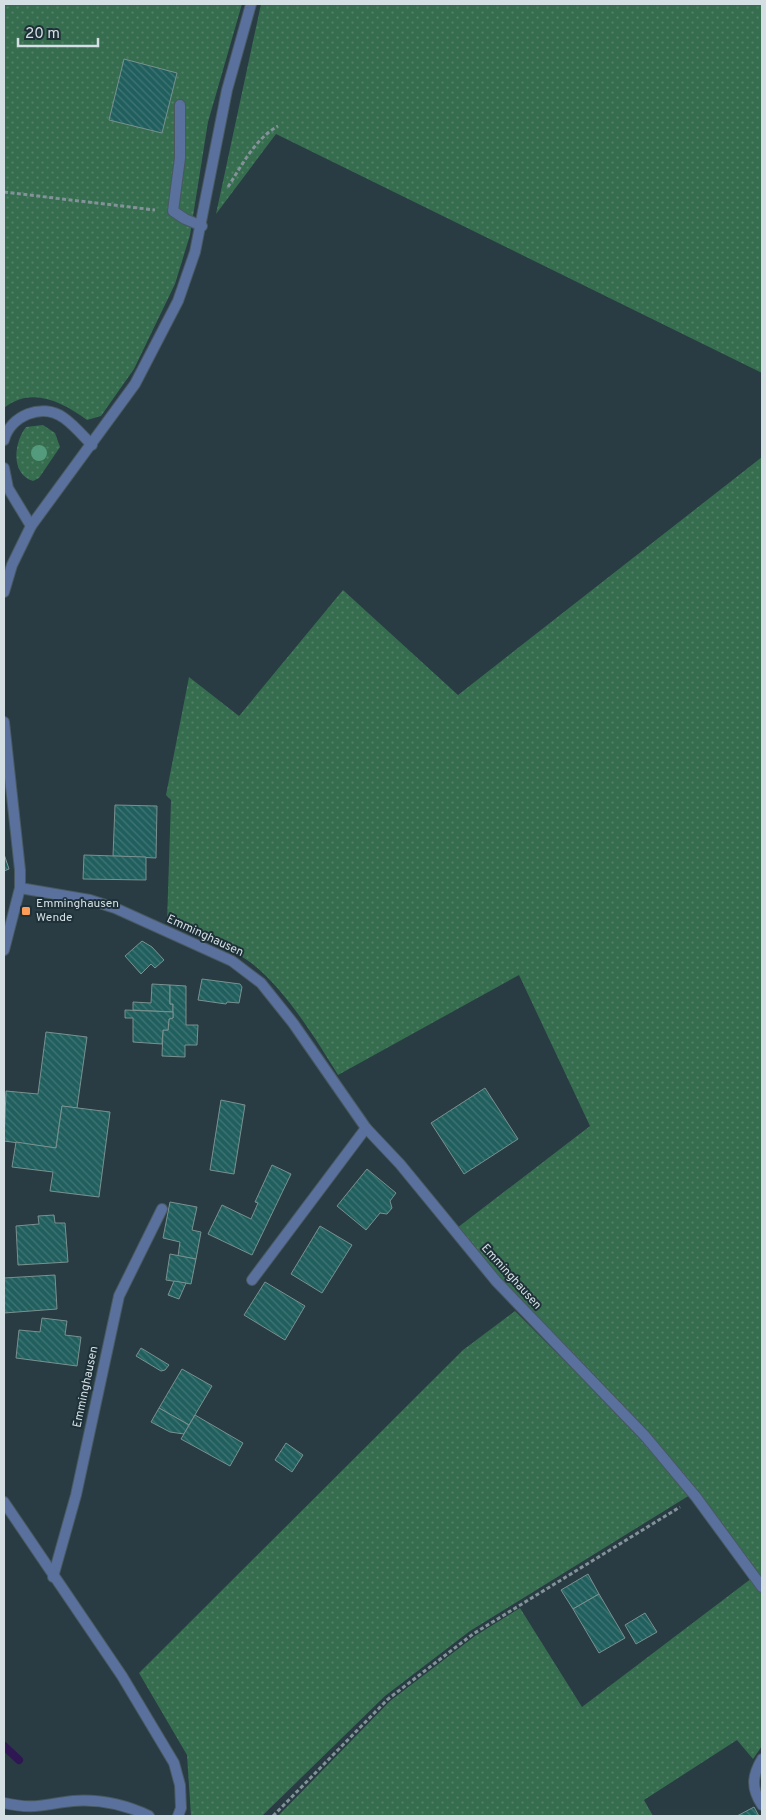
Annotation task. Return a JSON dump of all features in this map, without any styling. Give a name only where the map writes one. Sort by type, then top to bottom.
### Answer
[{"type":"street","points":[[5,588],[8,565],[32,526],[135,384],[168,324],[186,280],[202,226],[227,90],[251,4]]},
{"type":"street","points":[[180,105],[180,158],[173,211],[185,219],[202,226]]},
{"type":"street","points":[[4,440],[6,431],[16,420],[26,414],[38,411],[63,417],[92,445]]},
{"type":"street","points":[[4,468],[8,488],[32,526]]},
{"type":"street","points":[[4,722],[20,854],[20,888],[4,950]]},
{"type":"street","name":"Emminghausen","points":[[20,888],[79,897],[115,908],[209,950],[246,969],[261,983],[293,1023],[366,1128],[400,1164],[496,1281],[645,1436],[696,1497],[762,1588]]},
{"type":"street","points":[[252,1280],[366,1128]]},
{"type":"street","name":"Emminghausen","points":[[53,1577],[76,1494],[118,1296],[162,1209]]},
{"type":"street","points":[[4,1502],[53,1577],[122,1676],[174,1763],[180,1785],[181,1808],[178,1816]]},
{"type":"street","points":[[762,1759],[756,1769],[754,1792],[762,1805]]},
{"type":"street","points":[[4,1803],[24,1808],[50,1806],[74,1801],[105,1802],[134,1808],[149,1816]]},
{"type":"path","points":[[205,205],[224,193],[252,150],[267,132],[278,126]]},
{"type":"path","points":[[4,192],[139,210],[173,211]]},
{"type":"path","points":[[273,1816],[388,1699],[473,1634],[696,1497]]},
{"type":"green space","points":[[4,4],[242,4],[208,122],[190,235],[175,284],[134,369],[101,416],[87,420],[57,402],[36,397],[15,401],[4,408]]},
{"type":"green space","points":[[261,4],[762,4],[762,373],[276,134],[216,214]]},
{"type":"green space","points":[[43,425],[55,433],[60,447],[39,478],[33,481],[21,472],[16,457],[17,449],[26,427]]},
{"type":"green space","points":[[762,457],[762,1581],[699,1495],[499,1279],[457,1228],[590,1126],[519,975],[338,1075],[297,1013],[260,970],[228,949],[167,922],[171,800],[166,795],[189,677],[239,716],[343,590],[458,695]]},
{"type":"green space","points":[[515,1311],[642,1438],[690,1495],[470,1631],[385,1696],[262,1816],[191,1816],[187,1755],[139,1673],[463,1350]]},
{"type":"green space","points":[[752,1578],[762,1593],[762,1746],[753,1759],[737,1740],[644,1800],[653,1816],[278,1816],[390,1701],[475,1636],[520,1608],[582,1707]]},
{"type":"building","points":[[124,59],[177,73],[162,133],[109,120]]},
{"type":"building","points":[[115,805],[157,806],[156,858],[113,856]]},
{"type":"building","points":[[4,854],[9,869],[4,871]]},
{"type":"building","points":[[84,855],[146,857],[146,880],[83,879]]},
{"type":"building","points":[[142,941],[152,947],[164,960],[155,968],[151,964],[141,974],[125,956]]},
{"type":"building","points":[[202,979],[240,984],[242,987],[239,1003],[227,1002],[226,1004],[198,1000]]},
{"type":"building","points":[[152,984],[170,985],[170,1004],[173,1004],[173,1012],[133,1010],[133,1002],[151,1003]]},
{"type":"building","points":[[170,985],[186,986],[186,1025],[198,1025],[197,1045],[185,1045],[185,1057],[162,1056],[163,1030],[168,1030],[169,1019],[173,1018],[173,1004],[170,1004]]},
{"type":"building","points":[[125,1010],[173,1012],[173,1018],[169,1019],[168,1030],[163,1030],[162,1044],[133,1042],[133,1018],[125,1018]]},
{"type":"building","points":[[46,1032],[87,1037],[77,1108],[62,1106],[56,1148],[4,1141],[6,1091],[38,1094]]},
{"type":"building","points":[[485,1088],[518,1139],[464,1174],[431,1123]]},
{"type":"building","points":[[221,1100],[245,1105],[234,1174],[210,1170]]},
{"type":"building","points":[[62,1106],[110,1112],[99,1197],[50,1191],[53,1172],[12,1167],[16,1142],[56,1148]]},
{"type":"building","points":[[272,1165],[291,1174],[252,1255],[208,1234],[222,1205],[251,1219],[258,1203],[255,1202]]},
{"type":"building","points":[[367,1169],[396,1193],[390,1201],[392,1208],[387,1214],[380,1213],[366,1230],[337,1206]]},
{"type":"building","points":[[170,1202],[197,1207],[192,1230],[201,1232],[196,1259],[178,1256],[180,1242],[163,1238]]},
{"type":"building","points":[[54,1215],[55,1223],[65,1223],[68,1262],[18,1265],[16,1226],[39,1224],[38,1216]]},
{"type":"building","points":[[320,1226],[352,1245],[322,1293],[291,1274]]},
{"type":"building","points":[[170,1254],[196,1259],[191,1284],[166,1280]]},
{"type":"building","points":[[55,1275],[57,1309],[4,1313],[4,1278]]},
{"type":"building","points":[[174,1281],[186,1283],[179,1299],[168,1295]]},
{"type":"building","points":[[265,1282],[305,1306],[285,1340],[244,1315]]},
{"type":"building","points":[[42,1318],[67,1321],[65,1335],[81,1337],[77,1366],[16,1358],[19,1330],[40,1332]]},
{"type":"building","points":[[141,1348],[169,1365],[165,1370],[161,1371],[136,1356]]},
{"type":"building","points":[[182,1369],[212,1386],[189,1425],[159,1408]]},
{"type":"building","points":[[159,1408],[189,1425],[184,1434],[170,1432],[151,1422]]},
{"type":"building","points":[[195,1415],[243,1443],[230,1466],[181,1439]]},
{"type":"building","points":[[286,1443],[303,1455],[292,1472],[275,1460]]},
{"type":"building","points":[[588,1574],[599,1594],[573,1609],[561,1590]]},
{"type":"building","points":[[599,1594],[625,1638],[599,1653],[573,1609]]},
{"type":"building","points":[[645,1613],[657,1632],[636,1644],[625,1625]]},
{"type":"building","points":[[754,1807],[759,1816],[737,1816]]},
{"type":"waterway","points":[[4,1746],[19,1760]]},
{"type":"place","name":"Emminghausen Wende","points":[[26,911]]}]
